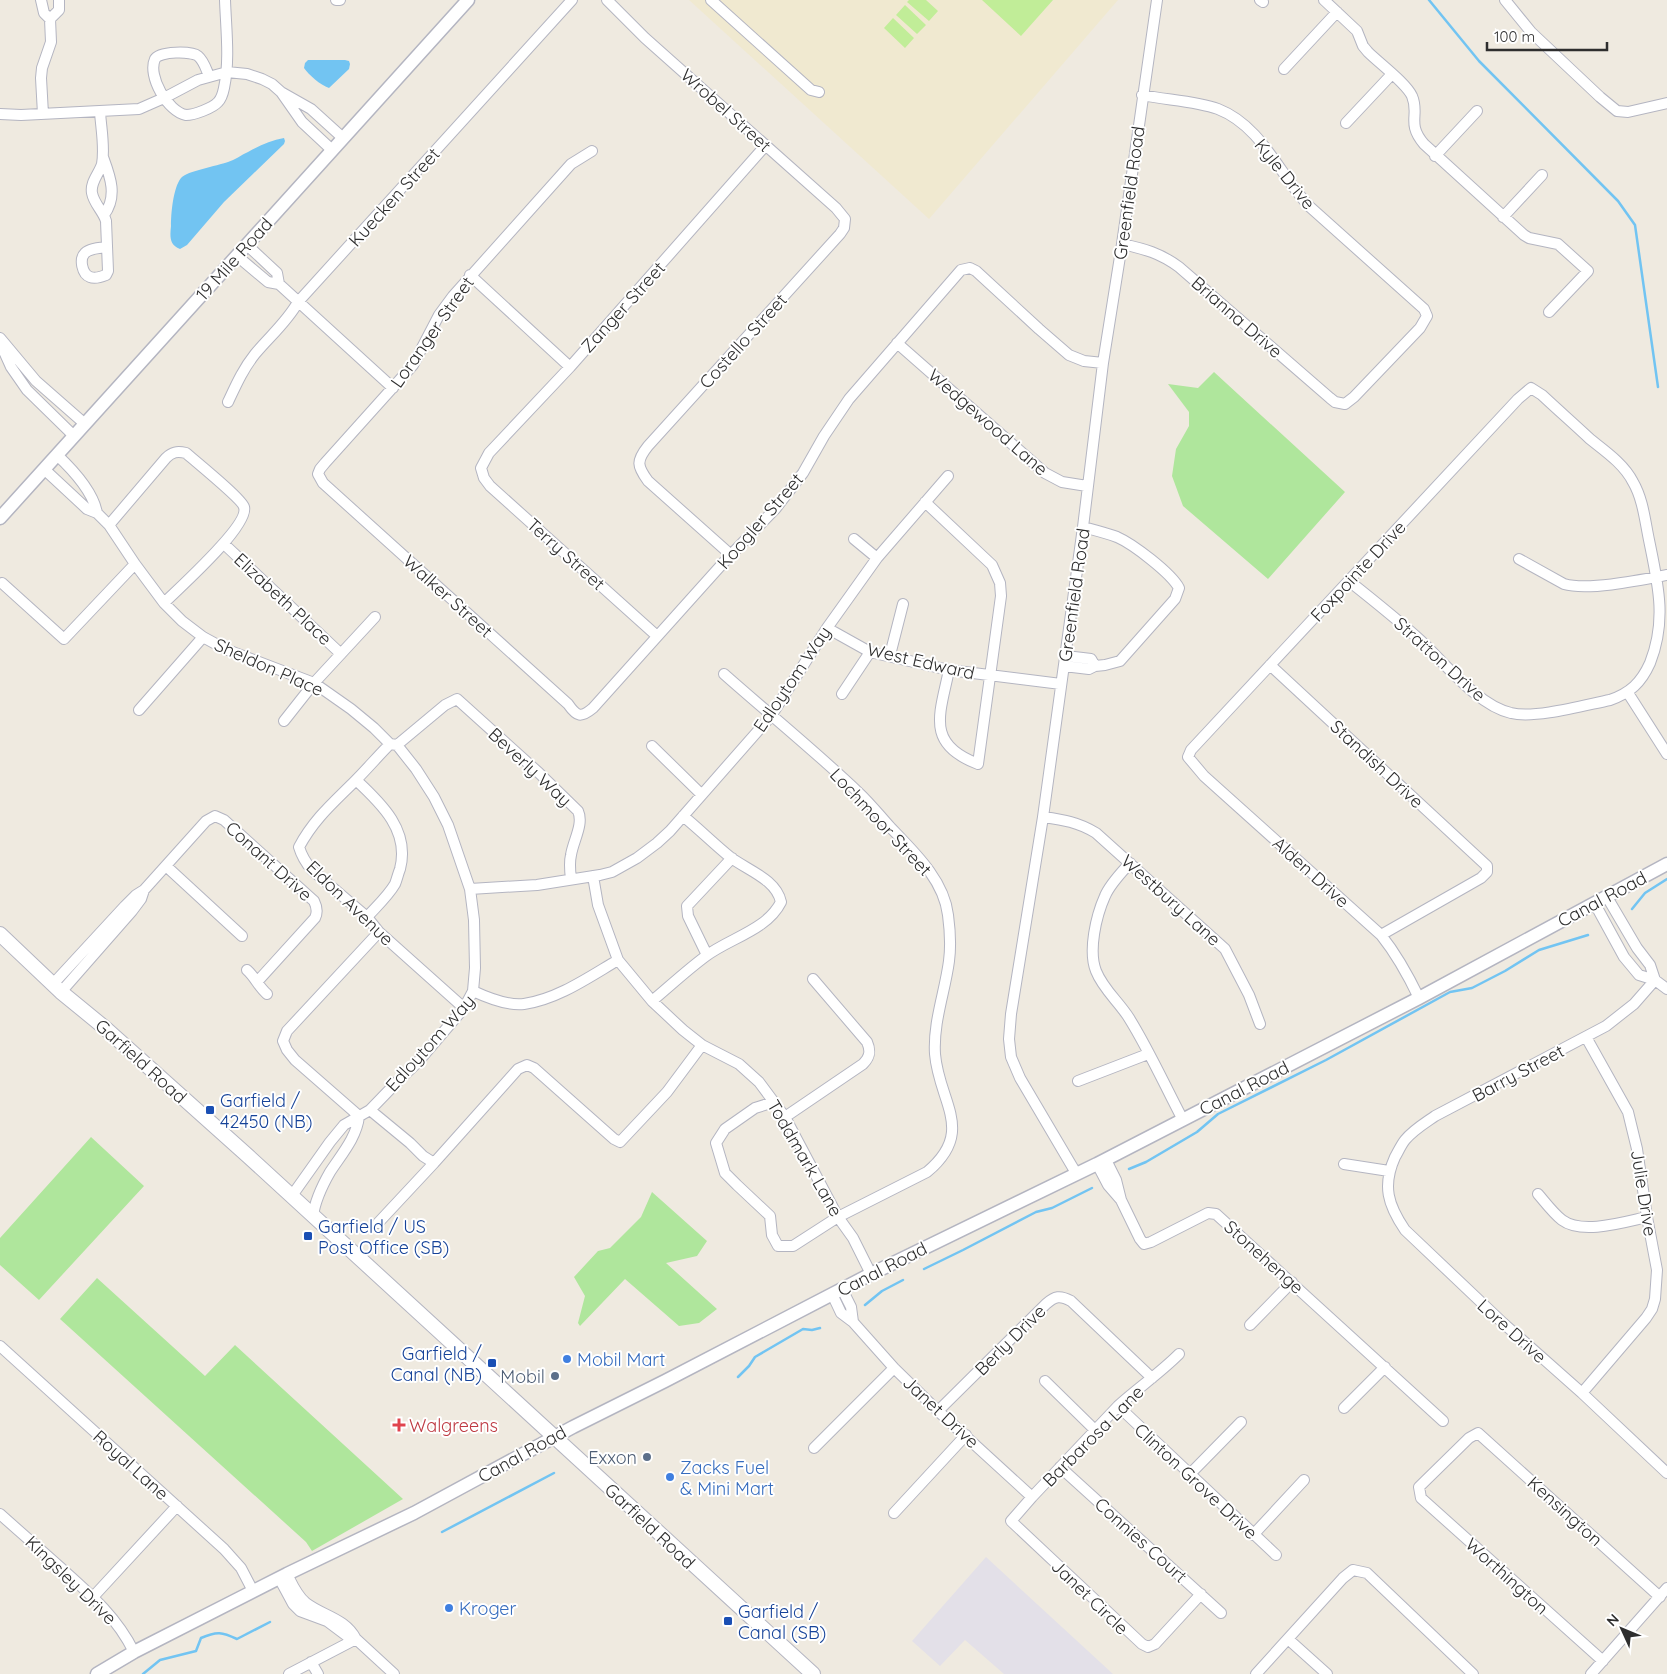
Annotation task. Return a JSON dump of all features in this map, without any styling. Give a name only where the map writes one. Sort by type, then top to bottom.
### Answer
[{"type":"main road","name":"Garfield Road","points":[[0,934],[57,988],[106,1028],[248,1156],[813,1674]]},
{"type":"street","points":[[41,0],[43,10],[50,19],[51,42],[40,78],[43,114]]},
{"type":"street","points":[[50,19],[59,10],[59,0]]},
{"type":"street","points":[[209,76],[204,64],[196,54],[191,53],[159,55],[155,60],[153,72],[156,84],[164,98],[178,111],[186,114],[210,108],[217,104],[222,97],[227,72],[225,0]]},
{"type":"street","name":"19 Mile Road","points":[[0,518],[468,0]]},
{"type":"street","name":"Kuecken Street","points":[[228,402],[242,372],[254,355],[292,312],[298,302],[572,0]]},
{"type":"street","name":"Wrobel Street","points":[[607,0],[645,38],[836,208],[845,219]]},
{"type":"street","points":[[712,0],[811,90],[818,92]]},
{"type":"street","name":"Greenfield Road","points":[[1076,1174],[1020,1078],[1011,1057],[1009,1039],[1011,1014],[1043,817],[1065,661],[1103,362],[1157,0]]},
{"type":"street","points":[[1324,0],[1357,31],[1363,46],[1368,52],[1408,89],[1414,105],[1415,132],[1435,156],[1519,231],[1529,238],[1558,244],[1588,271],[1549,312]]},
{"type":"street","points":[[1505,0],[1537,38],[1600,98],[1617,111],[1628,112],[1667,104]]},
{"type":"street","points":[[1284,69],[1338,12]]},
{"type":"street","points":[[0,114],[21,115],[139,109],[198,80],[227,72],[247,74],[272,84],[281,92],[311,109],[343,138]]},
{"type":"street","points":[[1346,124],[1392,74]]},
{"type":"street","points":[[281,92],[302,122],[332,150]]},
{"type":"street","name":"Kyle Drive","points":[[1142,95],[1207,106],[1233,117],[1264,144],[1296,193],[1424,309],[1427,316],[1420,328],[1345,404]]},
{"type":"street","points":[[1435,156],[1477,110]]},
{"type":"street","points":[[100,112],[102,164],[92,184],[91,192],[94,202],[104,214],[107,245]]},
{"type":"street","name":"Zanger Street","points":[[481,468],[489,453],[570,367],[766,146]]},
{"type":"street","name":"Loranger Street","points":[[318,474],[325,463],[394,388],[412,365],[446,305],[470,276],[571,164],[592,151]]},
{"type":"street","points":[[102,153],[112,183],[111,202],[104,214]]},
{"type":"street","points":[[1503,217],[1542,175]]},
{"type":"street","name":"Costello Street","points":[[731,554],[648,481],[638,462],[648,446],[840,234],[844,228],[845,219]]},
{"type":"street","name":"Brianna Drive","points":[[1122,244],[1142,248],[1165,257],[1197,282],[1330,398],[1335,402],[1345,404]]},
{"type":"street","points":[[247,245],[277,273],[280,284],[298,302],[394,388]]},
{"type":"street","points":[[237,256],[268,282],[280,284]]},
{"type":"street","name":"Koogler Street","points":[[579,716],[584,715],[593,708],[731,554],[776,508],[803,473],[835,418],[861,384],[956,275],[965,268],[976,271],[1069,355],[1084,361],[1103,362]]},
{"type":"street","points":[[470,276],[570,367]]},
{"type":"street","points":[[0,338],[36,381],[85,424]]},
{"type":"street","name":"Wedgewood Lane","points":[[898,343],[1045,473],[1062,482],[1087,486]]},
{"type":"street","points":[[0,344],[11,368],[27,390],[74,436]]},
{"type":"street","points":[[27,390],[36,381]]},
{"type":"street","name":"Foxpointe Drive","points":[[1188,757],[1203,736],[1518,399],[1531,388],[1542,395],[1610,456],[1625,470],[1634,482],[1662,576]]},
{"type":"street","points":[[109,525],[166,458],[171,453],[179,451],[186,453],[237,498],[244,507],[241,522],[224,544],[164,602]]},
{"type":"street","name":"Sheldon Place","points":[[56,455],[71,469],[96,503],[98,513]]},
{"type":"street","name":"Terry Street","points":[[481,468],[484,478],[490,486],[657,636]]},
{"type":"street","name":"Sheldon Place","points":[[44,469],[87,509],[98,513],[109,525],[134,564],[164,602],[182,621],[203,637],[226,649],[314,683],[374,728],[393,744],[416,768],[434,796],[448,825],[470,889],[476,946],[473,991]]},
{"type":"street","name":"Walker Street","points":[[318,474],[329,489],[579,716]]},
{"type":"street","name":"Edloytom Way","points":[[571,879],[612,872],[648,851],[670,831],[771,716],[827,628],[877,558],[948,476]]},
{"type":"street","points":[[925,502],[992,565],[996,573],[1001,596],[978,764],[955,752],[944,740],[940,732],[938,719],[948,670]]},
{"type":"street","points":[[1065,661],[1089,669],[1120,660],[1175,599],[1179,588],[1170,576],[1130,544],[1116,537],[1083,527]]},
{"type":"street","points":[[854,539],[877,558]]},
{"type":"street","name":"Elizabeth Place","points":[[224,544],[341,654]]},
{"type":"street","points":[[1519,559],[1571,586],[1595,586],[1662,576],[1658,643],[1642,678],[1628,693],[1667,754]]},
{"type":"street","points":[[2,583],[64,639],[134,564]]},
{"type":"street","name":"Stratton Drive","points":[[1349,581],[1420,640],[1481,698],[1501,710],[1513,714],[1528,715],[1610,700],[1628,693]]},
{"type":"street","points":[[890,655],[903,604]]},
{"type":"street","points":[[284,721],[314,683],[375,617]]},
{"type":"street","name":"West Edward","points":[[827,628],[870,652],[890,655],[948,670],[1061,684]]},
{"type":"street","points":[[138,710],[203,637]]},
{"type":"street","points":[[842,694],[870,652]]},
{"type":"street","name":"Standish Drive","points":[[1270,665],[1484,863],[1488,869],[1482,878],[1381,935]]},
{"type":"street","name":"Lochmoor Street","points":[[724,674],[859,793],[913,851],[932,875],[942,893],[948,913],[950,935],[949,961],[936,1026],[935,1055],[952,1120],[947,1150],[939,1162],[927,1172],[838,1216],[793,1246],[778,1246],[772,1235],[770,1216],[736,1186],[725,1173],[716,1143],[725,1129],[755,1108],[774,1102]]},
{"type":"street","name":"Beverly Way","points":[[393,744],[445,705],[457,700],[578,811],[580,816],[578,829],[571,853],[571,879]]},
{"type":"street","name":"Eldon Avenue","points":[[393,744],[324,811],[312,825],[299,847],[305,862],[312,870],[367,917],[379,932],[464,1008]]},
{"type":"street","points":[[652,746],[701,794]]},
{"type":"street","name":"Alden Drive","points":[[1188,757],[1204,776],[1381,935],[1409,975],[1418,998]]},
{"type":"street","points":[[356,780],[380,803],[393,820],[402,848],[401,863],[396,882],[384,899],[367,917]]},
{"type":"street","name":"Conant Drive","points":[[166,866],[206,822],[215,816],[224,820],[314,901],[317,906],[315,918],[257,982]]},
{"type":"street","points":[[593,876],[598,905],[618,960],[652,1001],[707,955],[767,919],[782,902],[778,892],[770,884],[732,858],[684,816]]},
{"type":"street","name":"Westbury Lane","points":[[1043,817],[1072,822],[1084,826],[1096,834],[1225,949],[1249,995],[1260,1024]]},
{"type":"street","points":[[707,955],[688,916],[687,906],[732,858]]},
{"type":"street","points":[[1130,863],[1105,896],[1093,937],[1095,970],[1102,983],[1129,1017],[1183,1120]]},
{"type":"street","name":"Canal Road","points":[[97,1674],[134,1652],[283,1576],[414,1513],[554,1437],[871,1274],[1102,1162],[1418,998],[1667,864]]},
{"type":"street","points":[[57,988],[120,926],[141,899],[144,890],[166,866],[242,936]]},
{"type":"street","points":[[470,889],[537,884],[571,879]]},
{"type":"street","points":[[1607,897],[1637,948],[1650,965],[1655,980]]},
{"type":"street","points":[[1595,904],[1624,957],[1639,975],[1655,980],[1667,989]]},
{"type":"street","points":[[1608,927],[1620,920]]},
{"type":"street","points":[[313,1216],[315,1202],[329,1174],[358,1127],[359,1116],[295,1060],[283,1041],[287,1031],[379,932]]},
{"type":"street","name":"Edloytom Way","points":[[291,1197],[344,1125],[370,1110],[392,1086],[418,1064],[464,1008],[473,991],[508,1003],[523,1004],[542,1000],[563,991],[618,960]]},
{"type":"street","points":[[247,970],[260,988],[267,994]]},
{"type":"street","points":[[785,1117],[867,1061],[870,1052],[867,1042],[813,979]]},
{"type":"street","name":"Barry Street","points":[[1389,1171],[1403,1141],[1418,1128],[1435,1116],[1606,1026],[1634,1004],[1655,980]]},
{"type":"street","name":"Toddmark Lane","points":[[652,1001],[702,1045],[739,1064],[759,1082],[785,1117],[838,1216],[853,1238],[871,1274]]},
{"type":"street","name":"Julie Drive","points":[[1582,1393],[1652,1309],[1657,1287],[1658,1270],[1647,1217],[1637,1149],[1628,1112],[1586,1037]]},
{"type":"street","points":[[378,1223],[518,1069],[527,1065],[534,1068],[614,1139],[620,1142],[667,1092],[702,1045]]},
{"type":"street","points":[[1078,1081],[1148,1054]]},
{"type":"street","points":[[370,1110],[423,1156],[434,1163]]},
{"type":"street","name":"Stonehenge","points":[[1102,1162],[1144,1244],[1208,1213],[1216,1214],[1443,1421]]},
{"type":"street","points":[[1344,1164],[1389,1171]]},
{"type":"street","name":"Lore Drive","points":[[1389,1171],[1388,1186],[1390,1200],[1394,1214],[1405,1230],[1503,1323],[1666,1471]]},
{"type":"street","points":[[1538,1194],[1562,1220],[1579,1226],[1589,1227],[1647,1217]]},
{"type":"street","points":[[1250,1325],[1292,1282]]},
{"type":"street","name":"Janet Drive","points":[[837,1292],[841,1313],[853,1322],[894,1368],[938,1411],[1032,1497]]},
{"type":"street","name":"Berly Drive","points":[[938,1411],[1046,1304],[1058,1296],[1070,1301],[1152,1378]]},
{"type":"street","name":"Royal Lane","points":[[0,1346],[224,1549],[241,1568],[253,1591]]},
{"type":"street","name":"Barbarosa Lane","points":[[1011,1522],[1032,1497],[1118,1406],[1162,1371],[1179,1354]]},
{"type":"street","points":[[1344,1408],[1385,1367]]},
{"type":"street","points":[[814,1448],[894,1368]]},
{"type":"street","points":[[1045,1381],[1096,1430]]},
{"type":"street","name":"Clinton Grove Drive","points":[[1118,1406],[1276,1555]]},
{"type":"street","points":[[1190,1475],[1241,1422]]},
{"type":"street","name":"Kensington","points":[[1419,1487],[1469,1438],[1478,1433],[1660,1597]]},
{"type":"street","points":[[894,1513],[966,1435]]},
{"type":"street","name":"Connies Court","points":[[1060,1467],[1221,1614]]},
{"type":"street","points":[[1253,1535],[1304,1480]]},
{"type":"street","name":"Worthington","points":[[1419,1487],[1421,1498],[1602,1661]]},
{"type":"street","points":[[93,1597],[176,1506]]},
{"type":"street","name":"Kingsley Drive","points":[[0,1514],[93,1597],[127,1637],[134,1652]]},
{"type":"street","name":"Janet Circle","points":[[1011,1522],[1142,1644],[1148,1647],[1155,1644],[1201,1594]]},
{"type":"street","points":[[1256,1674],[1343,1578],[1353,1570],[1367,1573],[1473,1674]]},
{"type":"street","points":[[283,1576],[293,1604],[300,1611],[327,1621],[347,1636],[356,1639],[394,1674]]},
{"type":"street","points":[[1591,1674],[1667,1588]]},
{"type":"street","points":[[289,1674],[356,1639]]},
{"type":"street","points":[[1288,1639],[1327,1674]]},
{"type":"street","points":[[311,1662],[318,1674]]},
{"type":"shaded area","points":[[689,0],[1118,0],[929,219]]},
{"type":"shaded area","points":[[986,1557],[1113,1674],[1004,1674],[965,1640],[940,1666],[912,1641]]},
{"type":"green space","points":[[909,0],[926,0],[938,11],[929,21],[907,2]]},
{"type":"green space","points":[[982,0],[1053,0],[1021,36]]},
{"type":"green space","points":[[905,5],[926,25],[917,34],[896,15]]},
{"type":"green space","points":[[893,18],[914,38],[905,48],[884,28]]},
{"type":"green space","points":[[1214,372],[1345,492],[1268,579],[1183,506],[1172,476],[1176,449],[1189,426],[1189,412],[1168,384],[1198,388]]},
{"type":"green space","points":[[91,1137],[144,1186],[39,1300],[0,1265],[0,1238]]},
{"type":"green space","points":[[652,1192],[707,1241],[697,1256],[666,1263],[717,1309],[699,1323],[679,1326],[625,1279],[580,1326],[578,1323],[585,1296],[574,1277],[598,1251],[610,1248],[641,1217]]},
{"type":"green space","points":[[97,1278],[205,1376],[235,1345],[403,1499],[312,1551],[306,1542],[60,1319]]},
{"type":"water","points":[[308,60],[345,60],[349,61],[350,64],[349,69],[329,88],[315,80],[304,68]]},
{"type":"water","points":[[284,138],[284,144],[224,202],[187,245],[180,249],[172,243],[174,194],[178,182],[184,175],[231,161],[274,140]]},
{"type":"waterway","points":[[1429,0],[1479,61],[1618,201],[1635,225],[1658,387]]},
{"type":"waterway","points":[[1632,909],[1645,893],[1667,879]]},
{"type":"waterway","points":[[1129,1169],[1146,1162],[1197,1132],[1218,1114],[1326,1060],[1450,992],[1472,988],[1539,950],[1588,935]]},
{"type":"waterway","points":[[924,1269],[1036,1212],[1052,1208],[1092,1188]]},
{"type":"waterway","points":[[865,1305],[882,1291],[903,1280]]},
{"type":"waterway","points":[[738,1377],[755,1357],[803,1329],[812,1330],[820,1328]]},
{"type":"waterway","points":[[442,1532],[554,1473]]},
{"type":"waterway","points":[[143,1674],[160,1660],[196,1651],[201,1638],[219,1633],[237,1639],[270,1622]]},
{"type":"place","name":"Garfield / 42450 (NB)","points":[[210,1110]]},
{"type":"place","name":"Garfield / US Post Office (SB)","points":[[308,1236]]},
{"type":"place","name":"Mobil Mart","points":[[567,1359]]},
{"type":"place","name":"Garfield / Canal (NB)","points":[[492,1363]]},
{"type":"place","name":"Mobil","points":[[555,1376]]},
{"type":"place","name":"Walgreens","points":[[399,1425]]},
{"type":"place","name":"Exxon","points":[[647,1457]]},
{"type":"place","name":"Zacks Fuel & Mini Mart","points":[[670,1477]]},
{"type":"place","name":"Kroger","points":[[449,1608]]},
{"type":"place","name":"Garfield / Canal (SB)","points":[[728,1621]]}]
